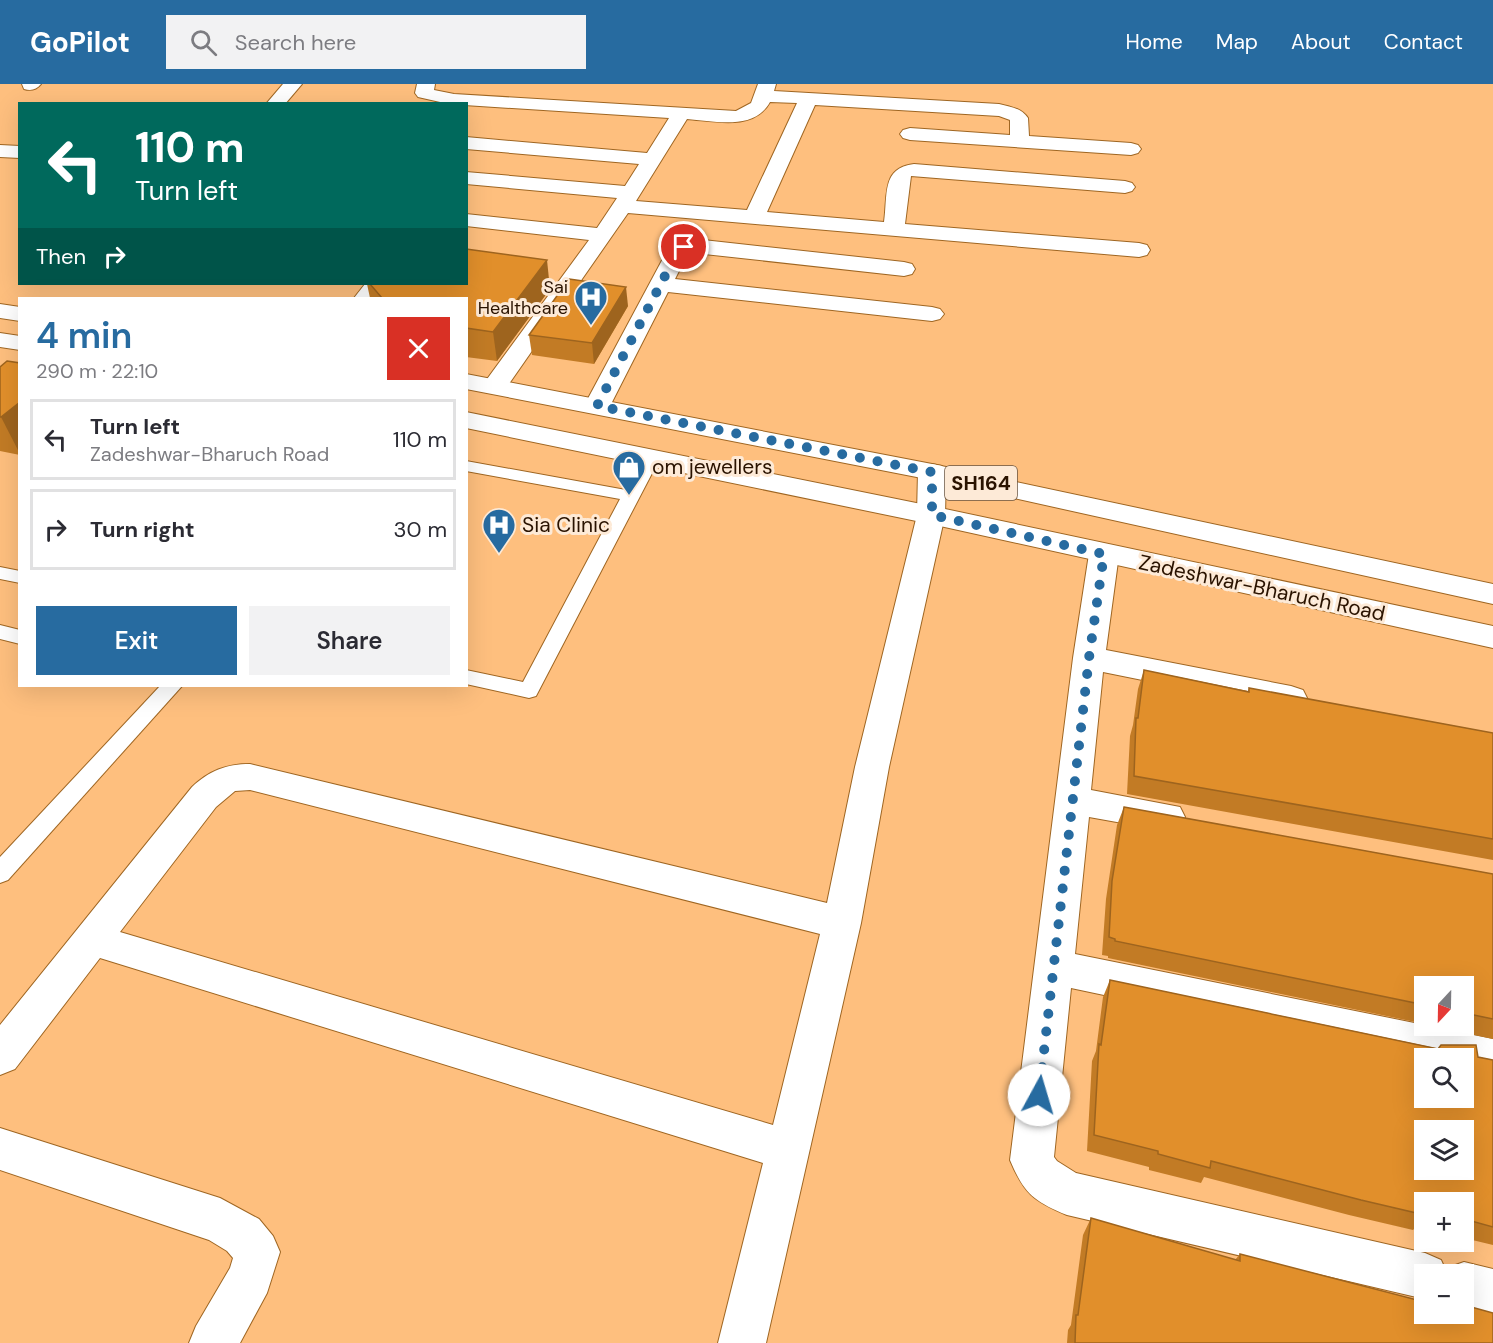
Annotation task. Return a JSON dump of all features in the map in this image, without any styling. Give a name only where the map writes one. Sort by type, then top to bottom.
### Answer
[{"type":"street","points":[[277,102],[293,84]]},
{"type":"street","points":[[426,84],[424,93],[454,99],[736,117],[752,113],[760,107],[765,90],[808,99],[1006,111],[1019,118],[1020,141]]},
{"type":"street","points":[[754,217],[808,99]]},
{"type":"street","points":[[495,386],[564,272],[603,235],[681,114]]},
{"type":"street","points":[[910,134],[1131,149]]},
{"type":"street","points":[[468,161],[475,143],[653,159]]},
{"type":"street","points":[[0,151],[18,152]]},
{"type":"street","points":[[894,229],[900,175],[905,171],[1125,187]]},
{"type":"street","points":[[468,178],[754,217],[1139,250]]},
{"type":"street","points":[[468,220],[603,235]]},
{"type":"street","points":[[597,406],[678,251],[694,246],[904,269]]},
{"type":"street","points":[[661,284],[932,314]]},
{"type":"street","points":[[366,297],[375,285]]},
{"type":"street","points":[[0,311],[18,314]]},
{"type":"street","points":[[0,340],[18,343]]},
{"type":"street","name":"Zadeshwar-Bharuch Road","points":[[468,381],[932,472],[1493,594]]},
{"type":"street","name":"Zadeshwar-Bharuch Road","points":[[468,420],[652,456],[932,515],[1493,637]]},
{"type":"street","points":[[742,1343],[842,923],[872,767],[932,515],[932,472]]},
{"type":"street","points":[[1104,554],[1089,658],[1032,1160],[1041,1176],[1067,1193],[1414,1273]]},
{"type":"street","points":[[1089,658],[1320,704]]},
{"type":"street","points":[[0,1056],[204,796],[217,784],[230,777],[250,777],[842,923]]},
{"type":"street","points":[[1073,800],[1201,824]]},
{"type":"street","points":[[93,940],[788,1150]]},
{"type":"street","points":[[1053,967],[1493,1058]]},
{"type":"street","points":[[2,1155],[220,1221],[243,1235],[257,1252],[251,1277],[213,1343]]},
{"type":"street","points":[[1474,1287],[1493,1292]]},
{"type":"lane","points":[[468,677],[530,691],[652,456]]},
{"type":"lane","points":[[468,466],[631,496]]},
{"type":"lane","points":[[0,573],[18,577]]},
{"type":"lane","points":[[0,632],[18,636]]},
{"type":"lane","points":[[0,873],[171,687]]},
{"type":"building","points":[[468,249],[547,260],[493,332],[468,328],[468,297],[381,297],[371,285],[468,285]]},
{"type":"building","points":[[569,279],[626,287],[592,343],[529,335]]},
{"type":"building","points":[[7,361],[18,363],[18,404],[1,417],[0,417],[0,367]]},
{"type":"building","points":[[1144,670],[1249,692],[1249,688],[1493,733],[1493,839],[1134,776],[1136,718],[1138,718]]},
{"type":"building","points":[[1124,807],[1493,874],[1493,1019],[1474,1015],[1474,976],[1414,976],[1414,1003],[1115,941],[1109,937],[1112,881]]},
{"type":"building","points":[[1110,980],[1433,1048],[1414,1048],[1414,1108],[1474,1108],[1474,1048],[1439,1048],[1441,1045],[1476,1045],[1478,1057],[1493,1060],[1493,1227],[1474,1222],[1474,1192],[1414,1192],[1414,1212],[1211,1161],[1210,1168],[1158,1154],[1158,1151],[1094,1135],[1099,1044],[1101,1045]]},
{"type":"building","points":[[1091,1218],[1240,1261],[1240,1254],[1414,1299],[1414,1324],[1474,1324],[1474,1308],[1493,1313],[1493,1343],[1075,1343],[1076,1315],[1078,1315]]},
{"type":"place","name":"Sai Healthcare","points":[[591,326]]},
{"type":"place","name":"om jewellers","points":[[629,496]]},
{"type":"place","name":"Sia Clinic","points":[[499,554]]},
{"type":"route","points":[[684,247],[678,251],[597,406],[932,472],[932,515],[1104,554],[1089,658],[1039,1095]]}]
